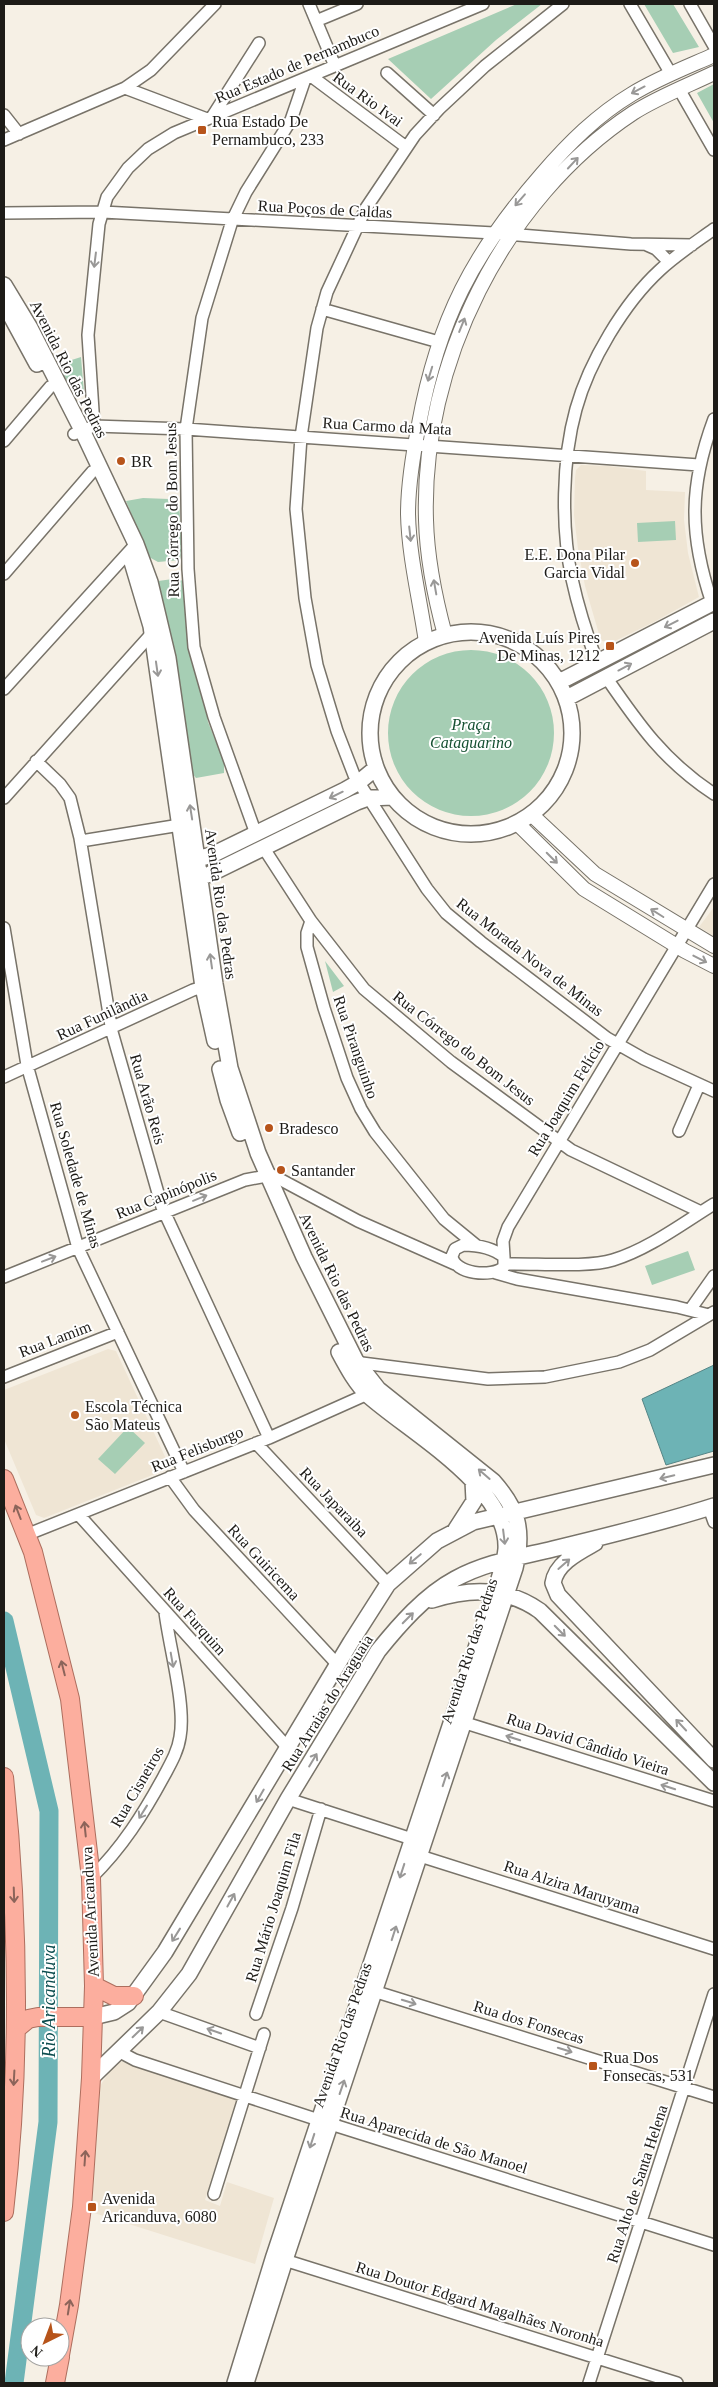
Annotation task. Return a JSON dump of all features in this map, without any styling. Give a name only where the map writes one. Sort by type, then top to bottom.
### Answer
[{"type":"highway","name":"Avenida Aricanduva","points":[[4,1479],[26,1535],[46,1599],[70,1699],[91,1878],[94,1986],[91,2078],[82,2207],[67,2317]]},
{"type":"highway","points":[[4,1777],[13,1874],[16,2029],[4,2212]]},
{"type":"highway","points":[[94,1986],[114,1996],[134,1996]]},
{"type":"highway","points":[[16,2029],[28,2019],[38,2017],[93,2017]]},
{"type":"highway","name":"Avenida Aricanduva","points":[[55,2383],[58,2367]]},
{"type":"main road","name":"Avenida Rio das Pedras","points":[[4,285],[7,304],[54,385],[83,430],[96,470],[132,547],[140,586],[168,658],[194,879],[228,1100],[350,1362],[373,1391],[473,1481],[491,1500],[498,1515],[511,1558]]},
{"type":"main road","points":[[559,682],[713,602]]},
{"type":"main road","points":[[566,698],[714,621]]},
{"type":"main road","name":"Avenida Rio das Pedras","points":[[156,629],[180,825],[192,862]]},
{"type":"main road","points":[[482,632],[501,636],[534,654],[548,667],[559,682],[566,698],[572,719],[573,741],[569,762],[560,782],[548,800],[532,815],[518,824],[492,832],[465,834],[451,832],[425,823],[413,816],[393,797],[376,768],[370,731],[377,695],[385,679],[397,664],[426,642],[445,635],[482,632]]},
{"type":"main road","points":[[194,879],[359,782],[376,768]]},
{"type":"main road","points":[[192,862],[260,840],[368,798],[393,797]]},
{"type":"main road","name":"Avenida Rio das Pedras","points":[[235,2383],[369,1990],[420,1856],[458,1720],[511,1558],[518,1521],[508,1497],[493,1482],[373,1391]]},
{"type":"main road","name":"Rua Arraias do Araguaia","points":[[93,2017],[114,2012],[134,1996],[184,1922],[388,1584],[436,1541],[473,1522],[498,1515],[714,1466]]},
{"type":"main road","points":[[455,1531],[474,1501],[473,1481]]},
{"type":"main road","name":"Rua Arraias do Araguaia","points":[[91,2078],[159,2012],[190,1974],[288,1800],[378,1651],[423,1603],[454,1579],[511,1558],[616,1533],[712,1507]]},
{"type":"main road","points":[[616,1533],[581,1552],[558,1569],[553,1583],[562,1600],[714,1760]]},
{"type":"main road","points":[[423,1603],[457,1593],[500,1593],[527,1602],[540,1611],[714,1783]]},
{"type":"main road","points":[[540,1611],[542,1602],[549,1597],[562,1600]]},
{"type":"main road","name":"Avenida Rio das Pedras","points":[[369,1990],[412,1839],[458,1720]]},
{"type":"main road","name":"Avenida Rio das Pedras","points":[[246,2383],[279,2258]]},
{"type":"street","points":[[4,140],[125,88],[151,70],[215,4]]},
{"type":"street","points":[[309,4],[334,66]]},
{"type":"street","points":[[316,21],[357,4]]},
{"type":"street","name":"Rua Estado de Pernambuco","points":[[83,430],[88,322],[99,224],[107,197],[116,183],[148,149],[174,133],[483,4]]},
{"type":"street","name":"Rua Morada Nova de Minas","points":[[563,4],[485,66],[434,115],[406,147],[366,208],[327,292],[317,328],[301,437],[296,509],[311,639],[337,731],[359,782],[427,889],[446,912],[481,942],[617,1045],[714,1091]]},
{"type":"street","points":[[630,4],[671,74]]},
{"type":"street","points":[[690,4],[714,46]]},
{"type":"street","points":[[125,88],[210,118],[259,43]]},
{"type":"street","points":[[426,642],[408,515],[411,464],[425,390],[451,309],[477,259],[510,210],[572,140],[596,119],[632,94],[714,55]]},
{"type":"street","points":[[387,73],[434,115]]},
{"type":"street","points":[[445,635],[427,544],[426,518],[430,445],[452,352],[463,322],[512,234],[532,208],[580,155],[633,113],[714,73]]},
{"type":"street","name":"Rua Rio Ivai","points":[[308,77],[406,147]]},
{"type":"street","name":"Rua Córrego do Bom Jesus","points":[[308,77],[291,120],[246,192],[232,221],[202,318],[186,429],[188,570],[194,646],[214,717],[260,840],[310,921],[364,989],[451,1062],[571,1150],[701,1212]]},
{"type":"street","points":[[679,89],[714,150]]},
{"type":"street","points":[[4,115],[19,134]]},
{"type":"street","name":"Rua Poços de Caldas","points":[[4,213],[103,212],[232,221],[512,234],[645,245],[692,245]]},
{"type":"street","points":[[597,662],[573,586],[567,547],[565,516],[569,455],[576,408],[599,354],[613,329],[647,283],[669,262],[714,229]]},
{"type":"street","name":"Rua Poços de Caldas","points":[[645,245],[656,250],[669,262]]},
{"type":"street","points":[[322,309],[439,342]]},
{"type":"street","points":[[4,441],[54,385]]},
{"type":"street","points":[[713,602],[696,544],[694,510],[699,465],[714,419]]},
{"type":"street","name":"Rua Carmo da Mata","points":[[83,430],[186,429],[699,465]]},
{"type":"street","points":[[4,574],[96,470]]},
{"type":"street","points":[[4,689],[132,547]]},
{"type":"street","points":[[4,798],[156,629]]},
{"type":"street","points":[[606,677],[646,735],[679,768],[714,794]]},
{"type":"street","name":"Rua Arão Reis","points":[[36,761],[67,792],[81,841],[112,1029],[165,1212],[269,1438]]},
{"type":"street","points":[[532,815],[595,874],[686,931],[714,946]]},
{"type":"street","points":[[518,824],[584,889],[677,946],[714,966]]},
{"type":"street","points":[[81,841],[180,825]]},
{"type":"street","name":"Rua Joaquim Felício","points":[[505,1260],[503,1241],[508,1226],[714,884]]},
{"type":"street","name":"Rua Piranguinho","points":[[310,921],[307,933],[308,947],[324,1008],[358,1104],[375,1132],[444,1219],[452,1235],[454,1250],[452,1259],[454,1264]]},
{"type":"street","name":"Rua Soledade de Minas","points":[[4,928],[27,1067],[78,1248],[184,1472]]},
{"type":"street","name":"Rua Funilândia","points":[[4,1077],[209,986]]},
{"type":"street","points":[[679,1131],[699,1085]]},
{"type":"street","points":[[262,1176],[282,1180],[358,1221],[420,1248],[443,1261],[474,1271],[496,1273],[518,1279],[712,1314]]},
{"type":"street","name":"Rua Capinópolis","points":[[4,1277],[246,1180],[262,1176]]},
{"type":"street","points":[[496,1273],[504,1267],[505,1260],[594,1263],[613,1261],[657,1239],[714,1204]]},
{"type":"street","name":"Rua Piranguinho","points":[[444,1219],[480,1246],[494,1250],[505,1260]]},
{"type":"street","name":"Rua Joaquim Felício","points":[[480,1246],[508,1226]]},
{"type":"street","points":[[420,1248],[454,1250],[463,1246],[480,1246]]},
{"type":"street","points":[[690,1310],[714,1276]]},
{"type":"street","points":[[350,1362],[488,1379],[545,1377],[619,1362],[650,1350],[712,1314]]},
{"type":"street","name":"Rua Lamim","points":[[4,1377],[118,1332]]},
{"type":"street","name":"Rua Felisburgo","points":[[26,1535],[269,1438],[373,1391]]},
{"type":"street","name":"Rua Japaraiba","points":[[256,1443],[388,1584]]},
{"type":"street","name":"Rua Guiricema","points":[[170,1478],[194,1510],[338,1665]]},
{"type":"street","points":[[712,1507],[714,1522]]},
{"type":"street","name":"Rua Furquim","points":[[79,1515],[288,1748]]},
{"type":"street","name":"Rua Cisneiros","points":[[91,1878],[131,1832],[154,1795],[175,1755],[181,1736],[181,1710],[165,1612]]},
{"type":"street","name":"Rua David Cândido Vieira","points":[[458,1720],[714,1801]]},
{"type":"street","points":[[288,1800],[412,1839]]},
{"type":"street","name":"Rua Mário Joaquim Fila","points":[[256,2014],[292,1908],[321,1810]]},
{"type":"street","name":"Rua Alzira Maruyama","points":[[420,1856],[714,1949]]},
{"type":"street","name":"Rua dos Fonsecas","points":[[369,1990],[714,2097]]},
{"type":"street","name":"Rua Alto de Santa Helena","points":[[589,2383],[714,1994]]},
{"type":"street","points":[[159,2012],[260,2048]]},
{"type":"street","points":[[214,2194],[264,2034]]},
{"type":"street","name":"Rua Aparecida de São Manoel","points":[[118,2051],[135,2060],[245,2096],[714,2245]]},
{"type":"street","name":"Rua Doutor Edgard Magalhães Noronha","points":[[279,2258],[677,2383]]},
{"type":"shaded area","name":"E.E. Dona Pilar Garcia Vidal","points":[[581,465],[609,466],[646,471],[646,490],[685,492],[684,520],[688,553],[699,597],[613,642],[601,641],[585,586],[578,549],[574,515],[575,478],[576,470]]},
{"type":"shaded area","points":[[714,907],[714,936],[699,927]]},
{"type":"shaded area","name":"Escola Técnica São Mateus","points":[[108,1349],[116,1351],[168,1463],[165,1470],[44,1518],[36,1515],[4,1439],[4,1390]]},
{"type":"shaded area","points":[[117,2060],[237,2099],[205,2200],[220,2206],[227,2182],[274,2198],[255,2264],[91,2212],[98,2089]]},
{"type":"green space","points":[[517,4],[542,4],[496,40],[431,99],[388,59]]},
{"type":"green space","points":[[644,4],[673,4],[699,47],[673,53]]},
{"type":"green space","points":[[714,84],[714,123],[697,93]]},
{"type":"green space","points":[[81,357],[84,392],[77,394],[56,365]]},
{"type":"green space","points":[[143,498],[169,499],[179,502],[182,547],[180,560],[158,562],[149,557],[126,501]]},
{"type":"green space","points":[[675,521],[676,540],[638,542],[637,523]]},
{"type":"green space","points":[[173,579],[185,581],[208,722],[224,762],[224,773],[196,778],[192,773],[178,670],[158,581]]},
{"type":"green space","name":"Praça Cataguarino","points":[[479,650],[503,656],[530,674],[548,701],[553,717],[553,749],[548,765],[530,792],[517,802],[495,813],[463,816],[439,810],[418,797],[407,786],[391,757],[388,725],[394,701],[407,680],[418,669],[447,653]]},
{"type":"green space","points":[[325,961],[344,986],[333,992]]},
{"type":"green space","points":[[688,1251],[695,1270],[652,1285],[645,1266]]},
{"type":"green space","points":[[128,1427],[145,1443],[115,1474],[98,1459]]},
{"type":"water","points":[[714,1365],[714,1451],[666,1465],[642,1399]]},
{"type":"waterway","name":"Rio Aricanduva","points":[[4,1621],[49,1811],[48,2122],[14,2383]]},
{"type":"place","name":"Rua Estado De Pernambuco, 233","points":[[202,130]]},
{"type":"place","name":"BR","points":[[121,461]]},
{"type":"place","name":"E.E. Dona Pilar Garcia Vidal","points":[[635,563]]},
{"type":"place","name":"Avenida Luís Pires De Minas, 1212","points":[[610,646]]},
{"type":"place","name":"Bradesco","points":[[269,1128]]},
{"type":"place","name":"Santander","points":[[281,1170]]},
{"type":"place","name":"Escola Técnica São Mateus","points":[[75,1415]]},
{"type":"place","name":"Rua Dos Fonsecas, 531","points":[[593,2066]]},
{"type":"place","name":"Avenida Aricanduva, 6080","points":[[92,2207]]}]
